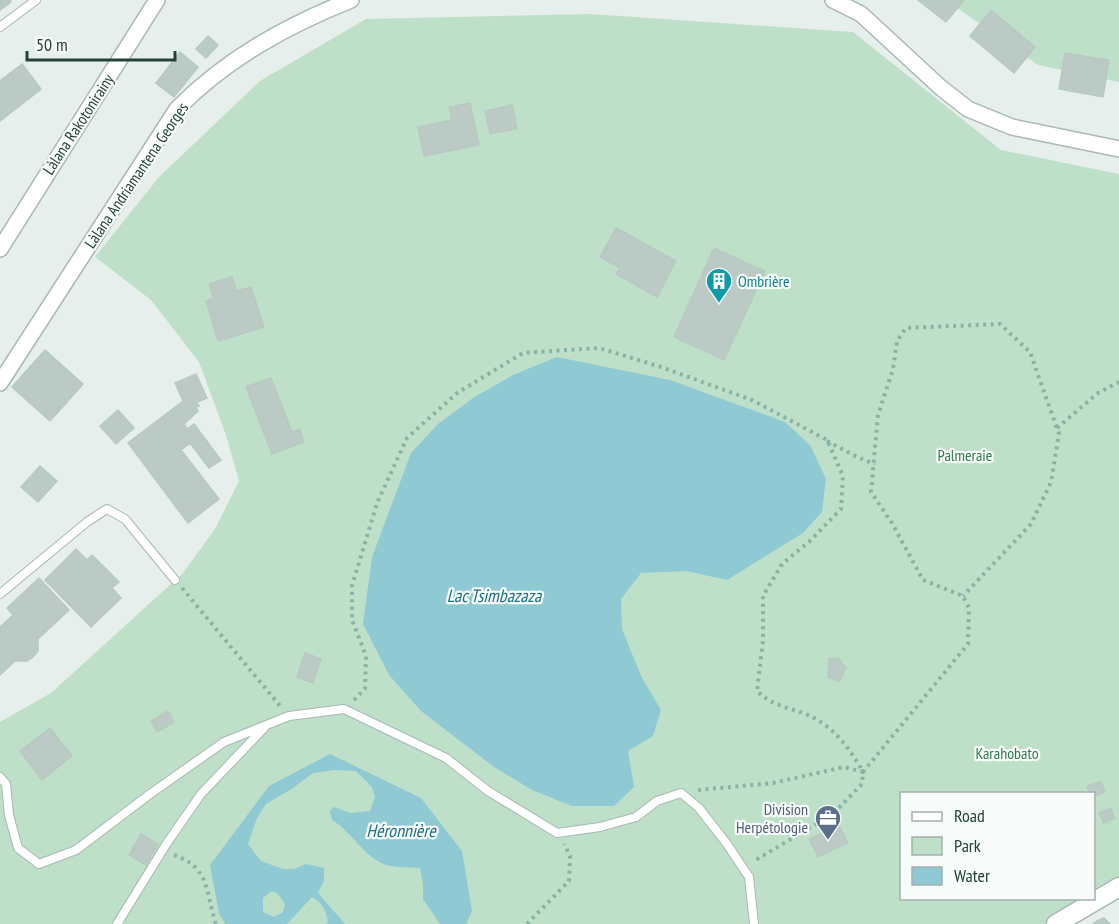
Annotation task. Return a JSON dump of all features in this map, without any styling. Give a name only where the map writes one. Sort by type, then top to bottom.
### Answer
[{"type":"street","name":"Làlana Rakotonirainy","points":[[0,249],[158,0]]},
{"type":"street","name":"Làlana Andriamantena Georges","points":[[0,383],[177,109],[229,63],[298,22],[351,0]]},
{"type":"street","points":[[833,0],[861,14],[940,87],[968,109],[1012,127],[1119,149]]},
{"type":"street","points":[[1056,924],[1119,887]]},
{"type":"lane","points":[[0,27],[36,0]]},
{"type":"lane","points":[[0,594],[87,522],[107,509],[125,519],[175,580]]},
{"type":"lane","points":[[0,777],[6,784],[9,816],[18,848],[39,864],[76,850],[224,742],[289,716],[344,709],[446,758],[488,791],[557,832],[600,827],[636,817],[657,801],[681,793],[699,808],[727,844],[749,878],[754,924]]},
{"type":"lane","points":[[117,924],[162,851],[201,794],[267,725]]},
{"type":"path","points":[[743,868],[833,814],[862,784],[863,772],[968,644],[969,608],[963,596],[923,580],[892,523],[871,492],[878,415],[893,369],[897,341],[906,328],[1000,324],[1030,352],[1059,434],[1051,482],[1031,524],[963,596]]},
{"type":"path","points":[[344,709],[365,689],[366,656],[352,620],[352,586],[377,503],[407,438],[457,393],[523,353],[599,348],[661,367],[752,400],[851,454],[874,464]]},
{"type":"path","points":[[1057,428],[1098,393],[1119,382]]},
{"type":"path","points":[[827,440],[843,476],[841,509],[810,541],[782,564],[763,596],[763,641],[757,691],[764,698],[816,719],[834,732],[853,755],[863,772]]},
{"type":"path","points":[[175,580],[289,716]]},
{"type":"path","points":[[681,793],[773,783],[844,767],[863,772]]},
{"type":"path","points":[[527,924],[569,881],[570,856],[557,832]]},
{"type":"path","points":[[162,851],[189,860],[204,877],[210,908],[216,924]]},
{"type":"green space","points":[[946,0],[1119,0],[1119,82],[1038,65]]},
{"type":"green space","points":[[591,14],[853,32],[1001,150],[1119,174],[1119,886],[1095,900],[1095,792],[900,792],[900,900],[1095,900],[1053,924],[0,924],[0,722],[51,693],[183,573],[215,529],[239,481],[226,435],[199,362],[151,300],[95,257],[159,177],[260,81],[366,19]]},
{"type":"water","name":"Lac Tsimbazaza","points":[[557,357],[670,380],[785,422],[810,445],[826,479],[822,512],[803,533],[727,580],[686,571],[641,573],[621,599],[622,629],[641,676],[661,710],[653,736],[628,751],[634,787],[614,806],[572,806],[532,790],[494,767],[421,711],[389,675],[363,624],[372,557],[411,453],[438,424],[473,398],[513,375]]},
{"type":"water","name":"Héronnière","points":[[330,754],[421,798],[462,851],[472,911],[466,924],[440,924],[423,899],[420,868],[390,866],[378,861],[332,820],[330,811],[334,807],[350,813],[370,811],[375,797],[372,787],[356,771],[334,770],[313,773],[266,804],[257,818],[248,844],[261,861],[283,869],[294,869],[306,864],[324,868],[324,881],[318,893],[345,924],[326,924],[328,922],[323,907],[312,897],[287,924],[225,924],[219,913],[210,865],[269,786]],"holes":[[[272,891],[278,894],[285,904],[283,912],[274,917],[263,912],[263,898]]]},
{"type":"building","points":[[0,0],[10,0],[11,2],[0,10]]},
{"type":"building","points":[[918,0],[964,0],[946,22]]},
{"type":"building","points":[[991,10],[1035,47],[1014,73],[970,36]]},
{"type":"building","points":[[208,36],[218,45],[206,58],[196,49]]},
{"type":"building","points":[[180,52],[198,67],[174,97],[156,83]]},
{"type":"building","points":[[1065,53],[1109,60],[1103,97],[1059,89]]},
{"type":"building","points":[[22,64],[41,89],[0,121],[0,81]]},
{"type":"building","points":[[470,103],[479,145],[424,156],[418,127],[452,120],[449,107]]},
{"type":"building","points":[[512,105],[517,129],[490,134],[485,111]]},
{"type":"building","points":[[616,228],[676,261],[657,297],[616,274],[620,268],[600,257]]},
{"type":"building","name":"Ombrière","points":[[714,248],[765,271],[724,360],[674,337]]},
{"type":"building","points":[[232,277],[237,291],[251,287],[264,327],[218,341],[206,301],[213,298],[209,284]]},
{"type":"building","points":[[45,350],[83,384],[50,421],[12,387]]},
{"type":"building","points":[[196,374],[207,398],[197,402],[198,411],[184,424],[187,429],[194,424],[221,460],[209,468],[190,443],[181,450],[219,499],[188,523],[128,443],[183,401],[175,383]]},
{"type":"building","points":[[271,378],[292,432],[300,429],[304,442],[272,454],[246,387]]},
{"type":"building","points":[[118,410],[134,428],[116,444],[100,426]]},
{"type":"building","points":[[40,466],[57,481],[38,502],[21,487]]},
{"type":"building","points":[[76,549],[87,560],[92,555],[119,582],[112,588],[121,598],[91,627],[45,580]]},
{"type":"building","points":[[39,578],[69,610],[38,639],[38,651],[33,657],[27,661],[15,661],[0,675],[0,627],[13,615],[7,608]]},
{"type":"building","points":[[305,653],[321,659],[313,683],[297,677]]},
{"type":"building","points":[[838,658],[846,668],[839,682],[828,677],[829,659]]},
{"type":"building","points":[[168,711],[174,722],[157,732],[151,721]]},
{"type":"building","points":[[50,728],[72,756],[42,780],[20,751]]},
{"type":"building","points":[[1101,782],[1105,792],[1095,796],[1095,792],[1089,792],[1087,786]]},
{"type":"building","points":[[1111,808],[1115,818],[1104,823],[1099,813]]},
{"type":"building","name":"Division Herpétologie","points":[[839,825],[848,843],[818,857],[809,839]]},
{"type":"building","points":[[141,834],[158,844],[146,865],[129,855]]},
{"type":"building","points":[[1104,918],[1110,924],[1093,924],[1097,921]]},
{"type":"place","name":"Ombrière","points":[[719,304]]},
{"type":"place","name":"Division Herpétologie","points":[[828,841]]},
{"type":"park label","name":"Palmeraie","points":[[965,455]]},
{"type":"park label","name":"Karahobato","points":[[1007,753]]}]
